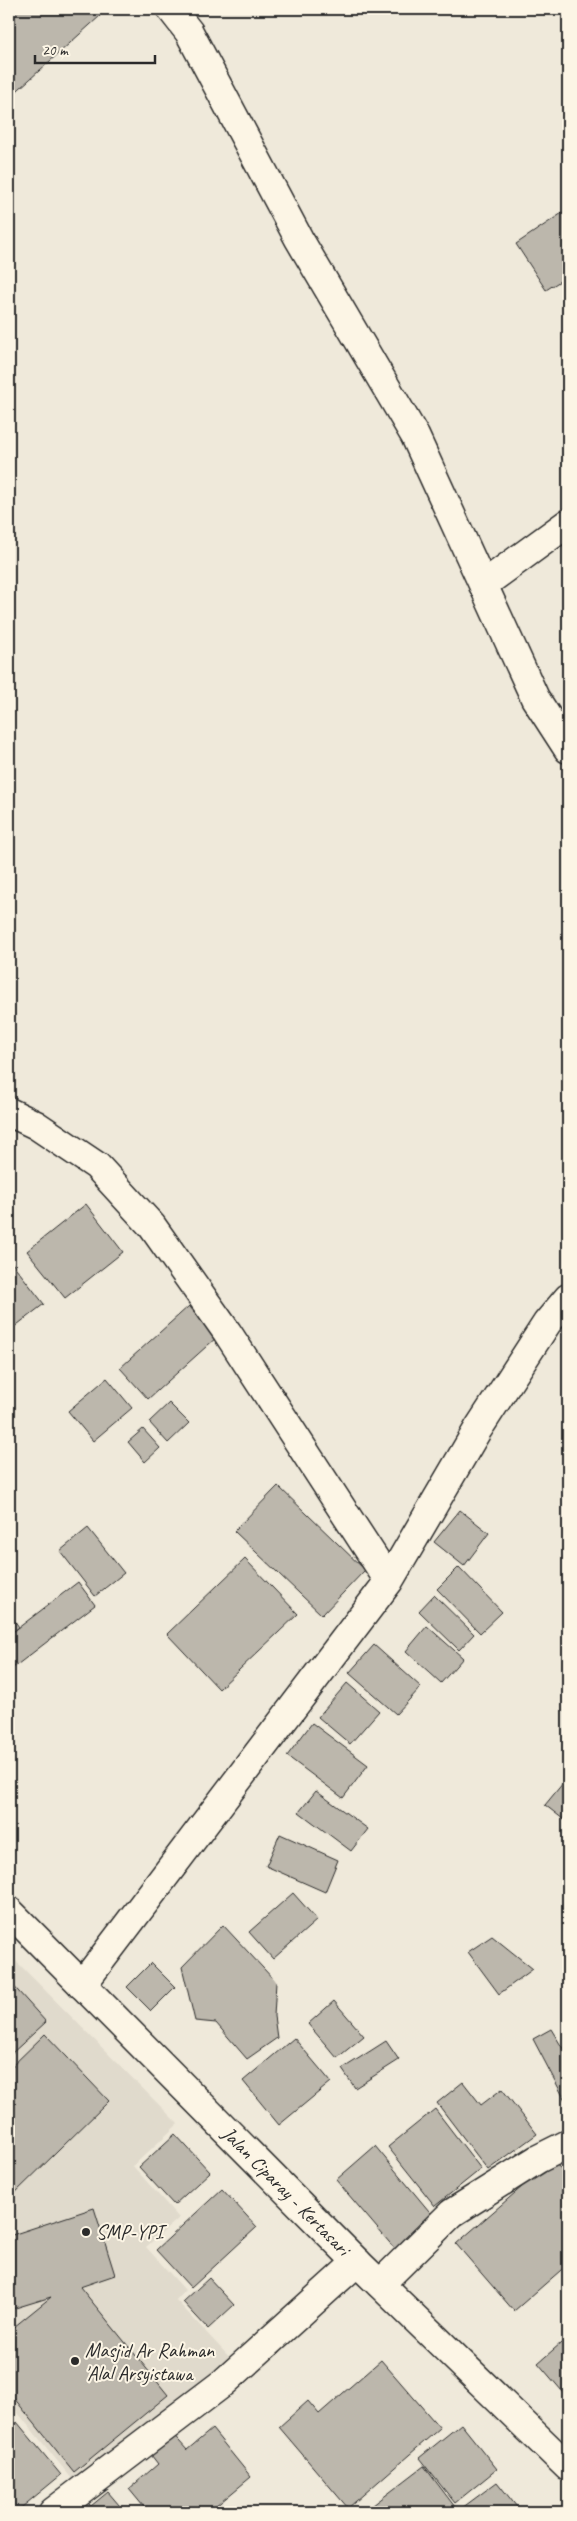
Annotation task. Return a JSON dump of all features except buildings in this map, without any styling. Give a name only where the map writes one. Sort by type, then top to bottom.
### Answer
[{"type":"street","points":[[171,9],[189,32],[299,239],[415,436],[535,698],[568,749]]},
{"type":"street","points":[[483,585],[568,523]]},
{"type":"street","points":[[9,1112],[36,1125],[97,1166],[152,1226],[227,1332],[389,1581]]},
{"type":"street","points":[[82,1985],[389,1581],[478,1429],[547,1323],[568,1298]]},
{"type":"street","name":"Jalan Ciparay - Kertasari","points":[[9,1912],[380,2284],[568,2467]]},
{"type":"street","points":[[380,2284],[452,2213],[538,2159],[568,2144]]},
{"type":"street","points":[[53,2512],[223,2383],[358,2262]]},
{"type":"shaded area","name":"SMP-YPI","points":[[9,1954],[178,2124],[133,2166],[179,2218],[146,2247],[185,2290],[176,2300],[233,2361],[77,2485],[9,2402]]},
{"type":"place","name":"SMP-YPI","points":[[86,2232]]},
{"type":"place","name":"Masjid Ar Rahman 'Alal Arsyistawa","points":[[75,2361]]}]
